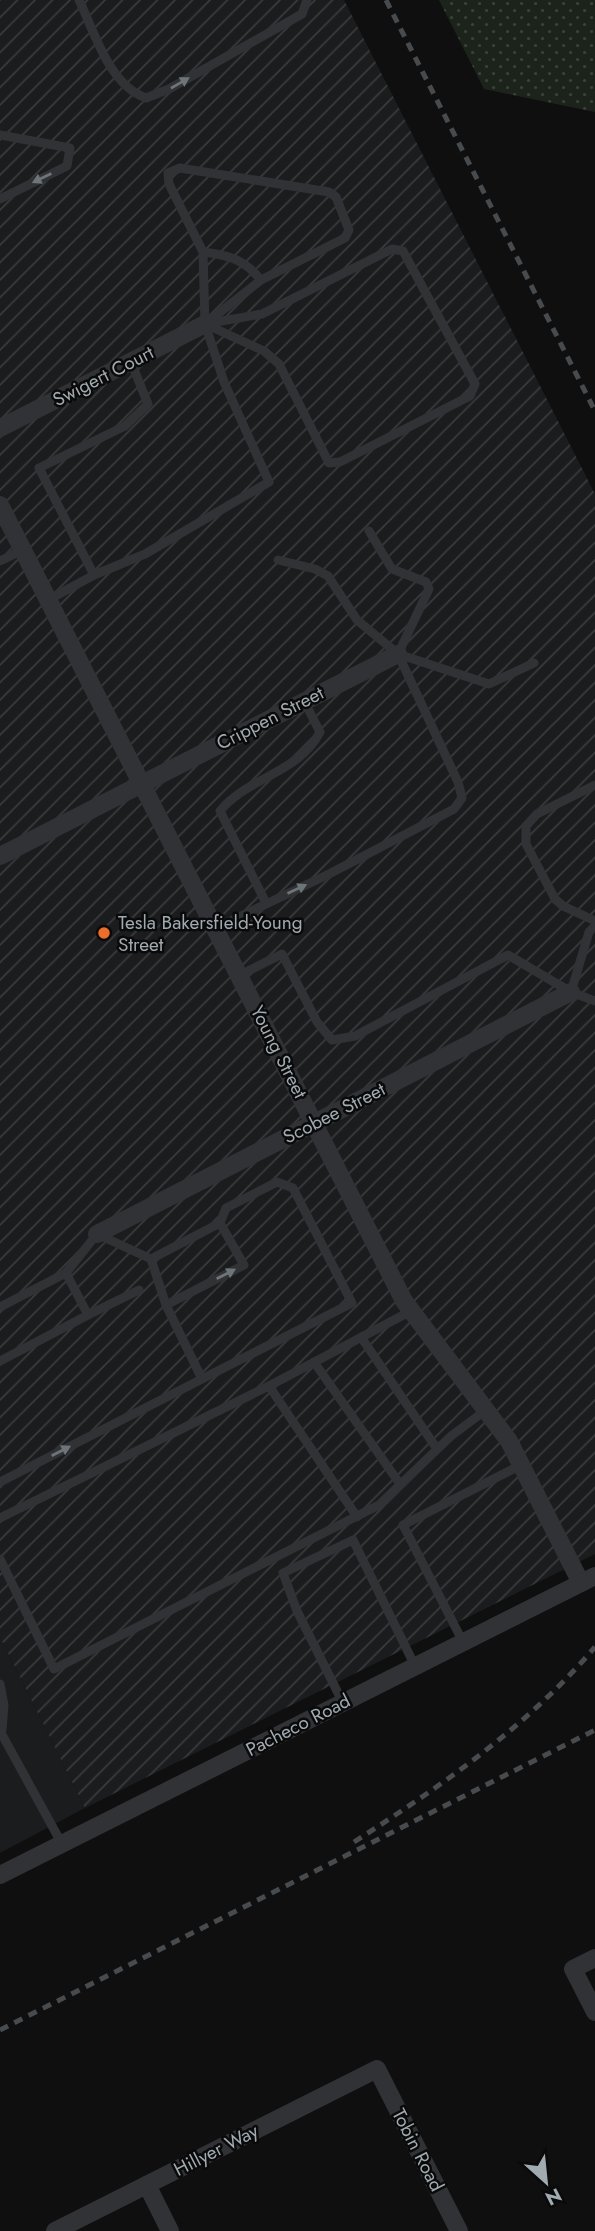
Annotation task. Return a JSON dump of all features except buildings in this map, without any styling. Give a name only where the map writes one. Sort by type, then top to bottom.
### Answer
[{"type":"street","name":"Swigert Court","points":[[0,428],[205,324]]},
{"type":"street","name":"Young Street","points":[[0,505],[411,1311],[509,1441],[588,1580]]},
{"type":"street","name":"Crippen Street","points":[[0,856],[398,654]]},
{"type":"street","name":"Scobee Street","points":[[97,1234],[571,992]]},
{"type":"street","name":"Pacheco Road","points":[[0,1875],[588,1580]]},
{"type":"street","points":[[595,1958],[573,1969],[595,2012]]},
{"type":"street","name":"Hillyer Way","points":[[55,2231],[377,2068]]},
{"type":"street","name":"Tobin Road","points":[[377,2068],[459,2231]]},
{"type":"street","points":[[147,2185],[170,2231]]},
{"type":"lane","points":[[79,0],[120,82],[134,94],[146,98],[169,89],[302,14],[307,0]]},
{"type":"lane","points":[[0,135],[70,148],[66,166],[0,199]]},
{"type":"lane","points":[[48,600],[94,575],[145,554],[269,482],[224,383],[205,324],[203,252],[169,184],[168,173],[180,168],[329,192],[336,197],[349,230],[345,238],[261,280],[205,324]]},
{"type":"lane","points":[[392,249],[403,251],[475,384],[470,396],[340,462],[329,463],[279,364],[264,351],[205,324],[262,314],[392,249]]},
{"type":"lane","points":[[203,252],[231,256],[251,267],[261,280]]},
{"type":"lane","points":[[94,575],[39,468],[125,426],[148,404],[131,362]]},
{"type":"lane","points":[[369,531],[393,569],[426,582],[429,589],[398,654]]},
{"type":"lane","points":[[0,561],[23,550]]},
{"type":"lane","points":[[278,560],[315,569],[328,576],[357,620],[398,654],[488,684],[534,663]]},
{"type":"lane","points":[[216,928],[329,874],[454,809],[462,798],[458,782],[398,654]]},
{"type":"lane","points":[[266,904],[220,811],[230,799],[293,764],[313,746],[320,732],[304,701]]},
{"type":"lane","points":[[571,992],[589,932],[595,924],[555,899],[526,844],[526,826],[537,814],[595,785]]},
{"type":"lane","points":[[240,975],[282,954],[317,1023],[332,1040],[355,1037],[508,956],[571,992],[595,1001]]},
{"type":"lane","points":[[0,1482],[352,1303],[293,1188],[277,1182],[226,1208],[220,1223],[151,1259]]},
{"type":"lane","points":[[166,1305],[244,1265],[220,1223]]},
{"type":"lane","points":[[0,1307],[66,1273],[97,1234],[151,1259],[166,1305],[202,1379]]},
{"type":"lane","points":[[66,1273],[88,1315]]},
{"type":"lane","points":[[0,1361],[139,1290]]},
{"type":"lane","points":[[0,1518],[269,1387],[411,1311]]},
{"type":"lane","points":[[361,1338],[437,1449]]},
{"type":"lane","points":[[314,1362],[400,1484]]},
{"type":"lane","points":[[269,1387],[357,1517]]},
{"type":"lane","points":[[0,1559],[54,1669],[379,1505],[437,1449],[486,1410]]},
{"type":"lane","points":[[463,1642],[403,1525],[522,1465]]},
{"type":"lane","points":[[343,1703],[297,1611],[283,1573],[353,1540],[415,1666]]},
{"type":"lane","points":[[0,1684],[4,1705],[1,1730],[62,1844]]},
{"type":"shaded area","points":[[0,0],[344,0],[595,494],[595,1554],[85,1808],[0,1637]]},
{"type":"shaded area","points":[[439,0],[595,0],[595,112],[484,89]]},
{"type":"shaded area","points":[[0,1637],[85,1808],[0,1853]]},
{"type":"railway","points":[[386,0],[595,411]]},
{"type":"railway","points":[[354,1842],[482,1754],[541,1703],[595,1647]]},
{"type":"railway","points":[[0,2030],[595,1730]]},
{"type":"place","name":"Tesla Bakersfield-Young Street","points":[[104,933]]}]
